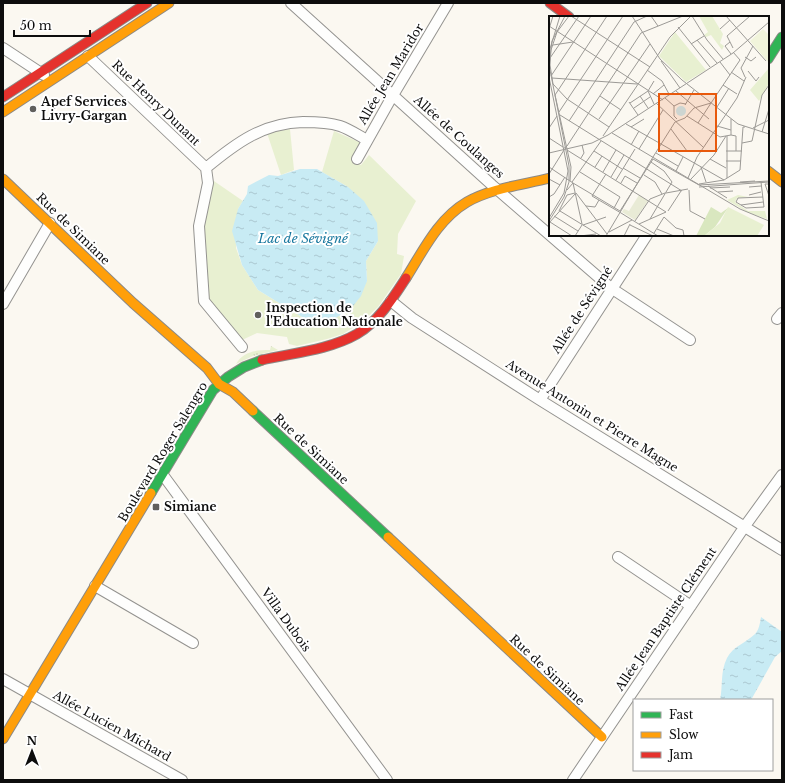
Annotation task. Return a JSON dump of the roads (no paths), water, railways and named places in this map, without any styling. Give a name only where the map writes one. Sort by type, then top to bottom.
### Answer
[{"type":"main road","points":[[3,112],[169,3]]},
{"type":"main road","points":[[550,3],[568,16]]},
{"type":"main road","points":[[3,97],[143,4]]},
{"type":"main road","points":[[769,57],[782,37]]},
{"type":"main road","points":[[769,172],[782,182]]},
{"type":"main road","name":"Boulevard Roger Salengro","points":[[3,738],[213,390],[239,368],[255,362],[331,344],[357,333],[378,316],[391,301],[436,231],[449,217],[466,204],[479,197],[549,178]]},
{"type":"main road","name":"Rue de Simiane","points":[[3,179],[133,303],[206,368],[219,384],[233,392],[602,737]]},
{"type":"street","name":"Allée de Coulanges","points":[[291,3],[549,234]]},
{"type":"street","name":"Allée Jean Maridor","points":[[357,159],[448,3]]},
{"type":"street","points":[[3,48],[42,72],[49,82]]},
{"type":"street","name":"Rue Henry Dunant","points":[[88,56],[206,168]]},
{"type":"street","points":[[242,346],[204,301],[199,226],[208,183],[206,168],[225,152],[260,130],[287,123],[314,122],[339,126],[367,140]]},
{"type":"street","points":[[3,304],[50,223]]},
{"type":"street","name":"Allée de Coulanges","points":[[551,236],[611,288],[690,340]]},
{"type":"street","name":"Allée de Sévigné","points":[[540,400],[611,288],[646,236]]},
{"type":"street","name":"Avenue Antonin et Pierre Magne","points":[[391,301],[412,318],[540,400],[782,550]]},
{"type":"street","name":"Villa Dubois","points":[[163,475],[387,780]]},
{"type":"street","name":"Allée Jean Baptiste Clément","points":[[573,780],[745,526],[782,475]]},
{"type":"street","points":[[618,557],[691,606]]},
{"type":"street","points":[[95,586],[193,643]]},
{"type":"street","name":"Allée Lucien Michard","points":[[3,679],[182,780]]},
{"type":"water","name":"Lac de Sévigné","points":[[300,169],[317,169],[348,187],[364,201],[377,223],[378,241],[366,261],[367,281],[361,296],[350,310],[328,322],[307,320],[258,290],[242,265],[232,231],[238,209],[247,194],[248,186],[269,175],[278,176]]},
{"type":"water","points":[[761,617],[782,632],[782,651],[775,657],[752,699],[720,699],[723,668],[727,658],[733,650],[756,632]]},
{"type":"place","name":"Apef Services Livry-Gargan","points":[[33,109]]},
{"type":"place","name":"Inspection de l'Education Nationale","points":[[258,315]]},
{"type":"place","name":"Simiane","points":[[156,507]]}]
